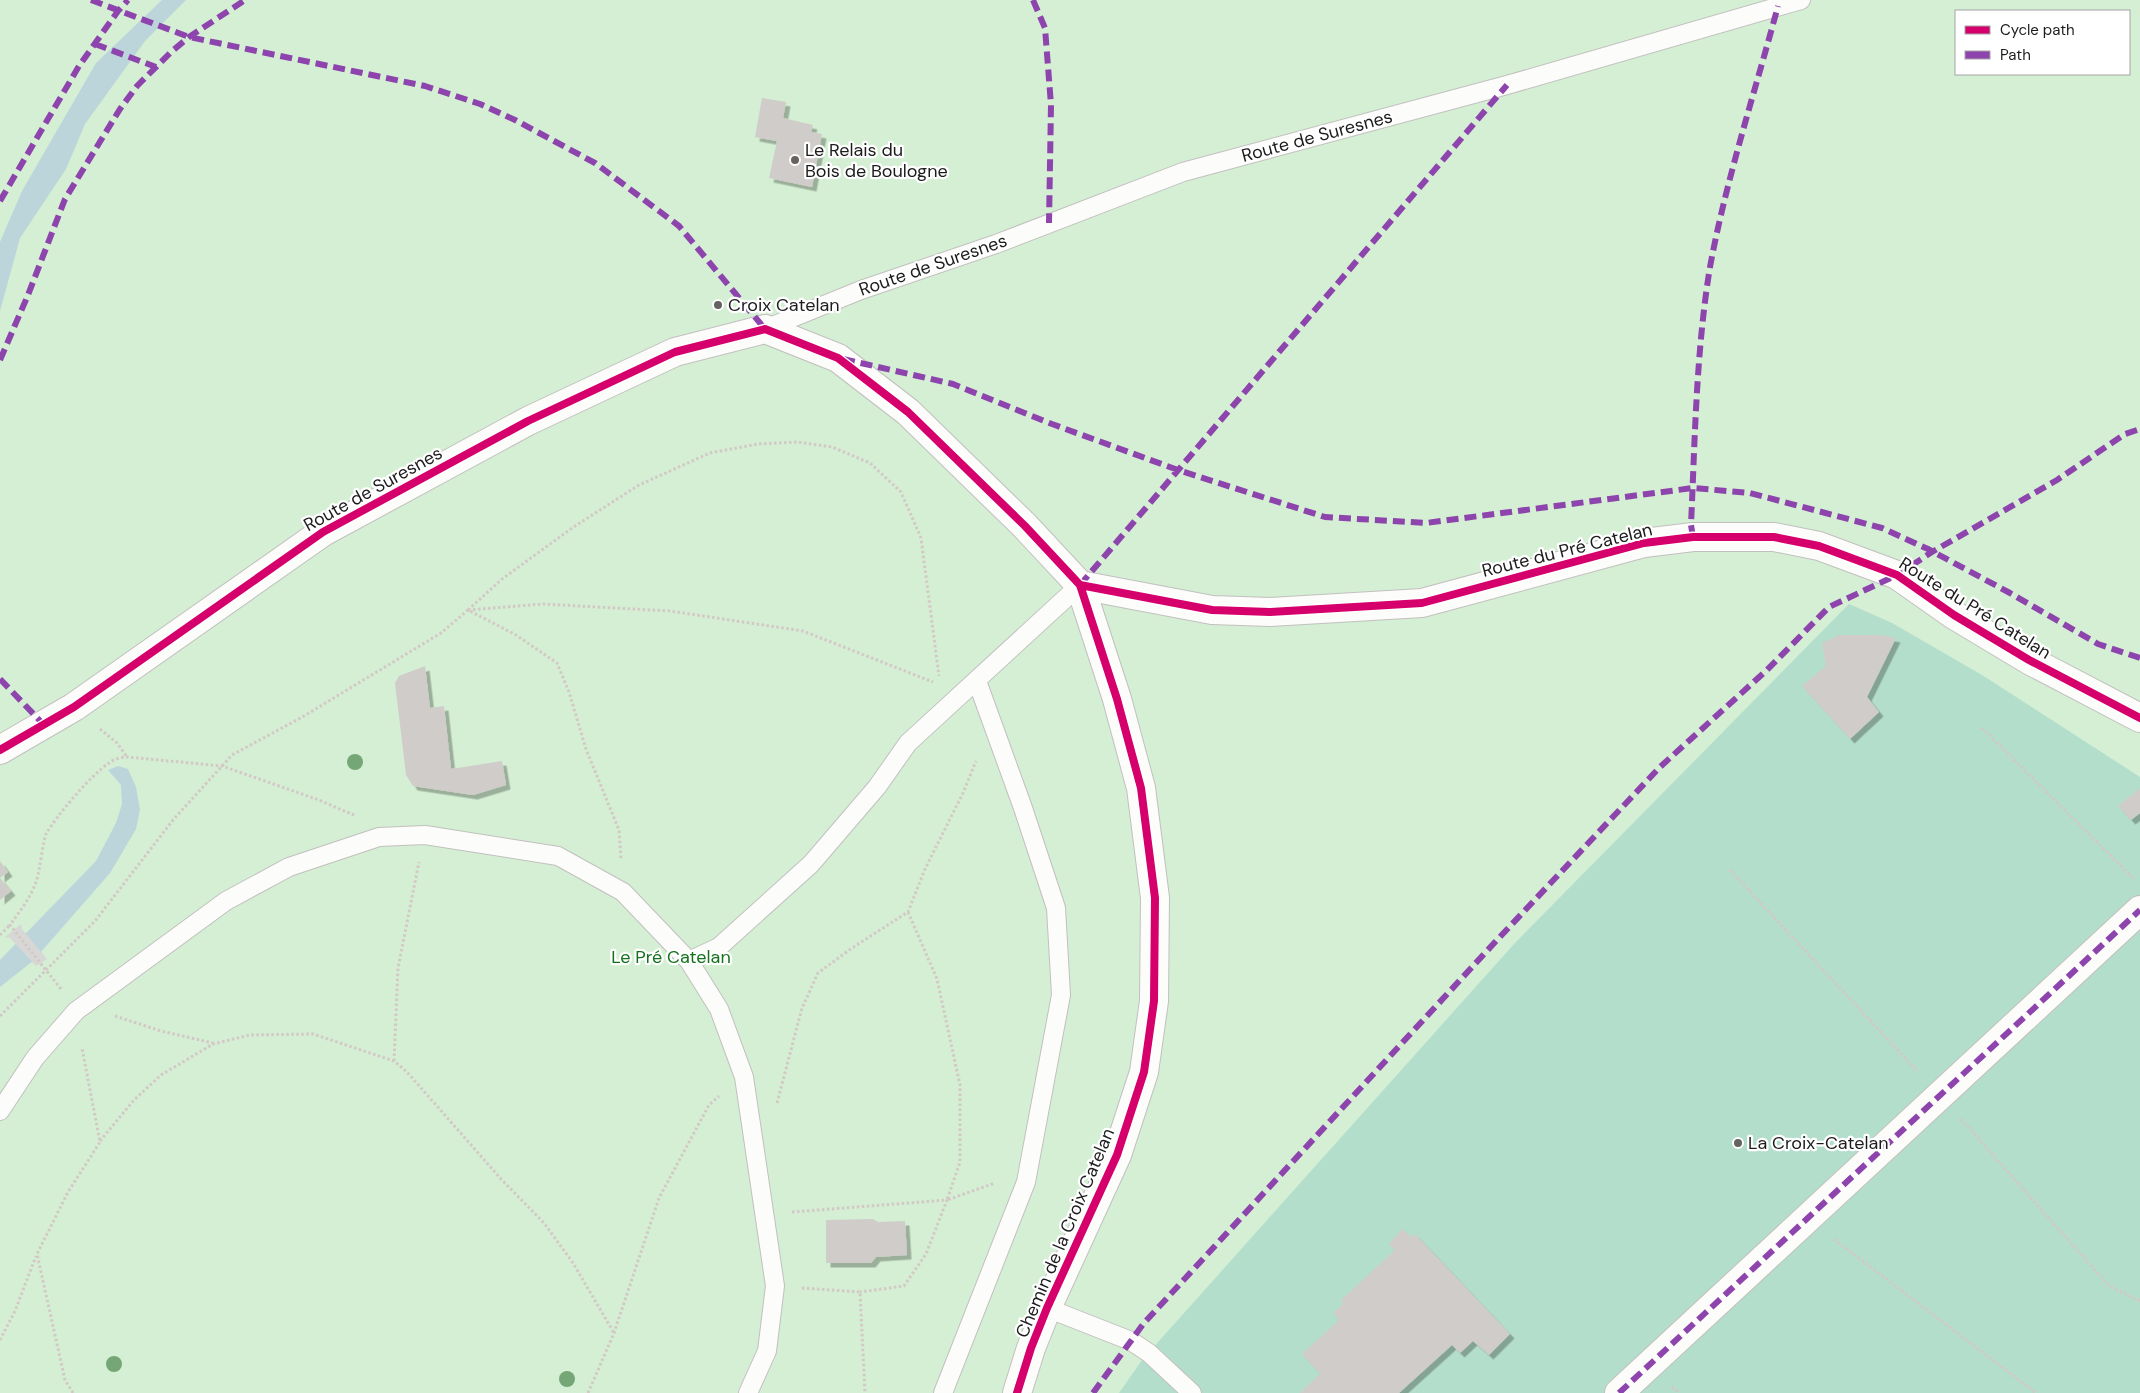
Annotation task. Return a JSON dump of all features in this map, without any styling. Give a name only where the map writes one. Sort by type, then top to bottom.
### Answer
[{"type":"street","points":[[765,329],[838,358],[908,412],[1026,526],[1080,585]]},
{"type":"street","name":"Route de Suresnes","points":[[0,750],[74,707],[323,532],[528,421],[675,352],[765,329]]},
{"type":"street","name":"Route du Pré Catelan","points":[[1080,585],[1212,610],[1270,612],[1422,603],[1644,543],[1693,537],[1774,537],[1819,546],[1897,574],[1954,615],[2029,660],[2140,718]]},
{"type":"street","name":"Chemin de la Croix Catelan","points":[[1017,1393],[1031,1348],[1047,1308],[1117,1156],[1144,1072],[1154,1001],[1155,898],[1141,788],[1116,699],[1080,585]]},
{"type":"street","points":[[1619,1393],[2140,910]]},
{"type":"lane","name":"Route de Suresnes","points":[[765,329],[861,290],[996,244],[1183,172],[1507,85],[1801,0]]},
{"type":"lane","points":[[689,961],[719,946],[811,864],[877,787],[908,743],[977,681],[994,663],[1022,641],[1080,585]]},
{"type":"lane","points":[[943,1393],[1026,1182],[1061,995],[1056,908],[977,681]]},
{"type":"lane","points":[[0,1110],[35,1058],[76,1011],[226,901],[289,867],[379,837],[425,835],[558,856],[622,892],[689,961],[719,1009],[744,1077],[766,1214],[775,1286],[767,1351],[748,1393]]},
{"type":"lane","points":[[1047,1308],[1131,1341],[1149,1352],[1192,1393]]},
{"type":"path","points":[[0,1016],[95,921],[173,820],[232,756],[304,716],[441,634],[502,579],[575,526],[639,485],[710,453],[758,444],[797,442],[832,447],[870,463],[901,492],[921,538],[940,685],[803,631],[670,611],[553,604],[468,610]]},
{"type":"path","points":[[468,610],[516,635],[557,663],[569,692],[586,749],[619,830],[622,892]]},
{"type":"path","points":[[74,707],[117,743],[127,757]]},
{"type":"path","points":[[777,1105],[802,1008],[818,973],[852,948],[908,912],[925,869],[963,793],[992,723]]},
{"type":"path","points":[[1982,728],[2140,885]]},
{"type":"path","points":[[0,935],[10,925],[28,900],[37,882],[45,836],[82,787],[110,762],[121,757],[222,766],[356,815],[379,837]]},
{"type":"path","points":[[394,1062],[398,968],[425,835]]},
{"type":"path","points":[[775,1286],[860,1292],[904,1286],[926,1254],[947,1200],[960,1162],[960,1085],[937,979],[908,912]]},
{"type":"path","points":[[10,925],[41,962],[76,1011],[100,1142]]},
{"type":"path","points":[[76,1011],[109,1014],[161,1031],[213,1044]]},
{"type":"path","points":[[0,1340],[15,1312],[37,1254],[68,1192],[100,1142],[134,1100],[161,1075],[213,1044],[250,1035],[314,1034],[394,1062],[407,1072],[501,1179],[544,1223],[574,1263],[614,1333]]},
{"type":"path","points":[[588,1393],[614,1333],[660,1198],[708,1105],[744,1077]]},
{"type":"path","points":[[766,1214],[947,1200],[1028,1172]]},
{"type":"path","points":[[1808,1219],[2036,1393]]},
{"type":"path","points":[[37,1254],[65,1380],[73,1393]]},
{"type":"path","points":[[860,1292],[864,1393]]},
{"type":"green space","name":"Le Pré Catelan","points":[[0,0],[2140,0],[2140,1393],[0,1393]]},
{"type":"green space","name":"La Croix-Catelan","points":[[1849,604],[1892,623],[1982,675],[2140,777],[2140,1393],[1119,1393],[1142,1360],[1514,944]]},
{"type":"water","points":[[162,0],[186,0],[145,41],[85,124],[66,169],[20,238],[0,311],[0,242],[22,191],[96,63]]},
{"type":"water","points":[[118,766],[128,769],[136,787],[140,810],[136,829],[110,873],[33,961],[0,987],[0,960],[96,861],[116,823],[122,804],[121,785],[108,770]]},
{"type":"pier","points":[[21,924],[22,929],[47,959],[36,966],[10,938],[5,937]]},
{"type":"building","name":"Le Relais du Bois de Boulogne","points":[[762,98],[786,102],[783,118],[813,125],[811,132],[822,134],[812,187],[769,178],[777,141],[755,137]]},
{"type":"building","points":[[1839,635],[1881,635],[1896,638],[1867,697],[1879,712],[1850,739],[1802,686],[1826,666],[1822,643]]},
{"type":"building","points":[[425,666],[430,708],[444,706],[451,769],[502,761],[506,785],[473,795],[413,786],[406,775],[395,683],[399,676]]},
{"type":"building","points":[[2140,788],[2140,813],[2131,820],[2118,806]]},
{"type":"building","points":[[0,861],[8,872],[0,878]]},
{"type":"building","points":[[0,878],[11,891],[0,900]]},
{"type":"building","points":[[873,1219],[878,1222],[905,1221],[907,1255],[876,1257],[871,1263],[826,1263],[826,1220]]},
{"type":"building","points":[[1402,1229],[1412,1237],[1415,1234],[1510,1334],[1489,1355],[1473,1341],[1460,1353],[1452,1345],[1399,1393],[1300,1393],[1320,1374],[1302,1354],[1339,1320],[1333,1313],[1343,1304],[1341,1300],[1395,1250],[1389,1244]]},
{"type":"marked path","points":[[91,0],[189,37],[425,86],[480,104],[515,120],[595,163],[679,226],[765,329]]},
{"type":"marked path","points":[[0,201],[79,66],[128,0]]},
{"type":"marked path","points":[[0,360],[28,295],[65,199],[120,109],[137,86],[171,52],[189,37],[245,0]]},
{"type":"marked path","points":[[1033,0],[1045,28],[1051,105],[1049,223]]},
{"type":"marked path","points":[[1693,537],[1691,525],[1697,396],[1705,299],[1710,267],[1732,169],[1778,6]]},
{"type":"marked path","points":[[95,44],[156,67]]},
{"type":"marked path","points":[[1080,585],[1507,85]]},
{"type":"marked path","points":[[843,359],[953,384],[1052,424],[1178,470],[1325,517],[1426,523],[1693,488],[1750,493],[1882,528],[1928,549],[2010,593],[2098,644],[2140,658]]},
{"type":"marked path","points":[[1093,1393],[1144,1323],[1497,940],[1660,767],[1767,670],[1829,607],[1897,575],[1932,552],[2057,480],[2125,434],[2140,429]]},
{"type":"marked path","points":[[0,679],[44,725]]},
{"type":"marked path","points":[[1619,1393],[2140,910]]},
{"type":"cycle path","points":[[0,750],[74,707],[323,532],[528,421],[675,352],[765,329],[838,358],[908,412],[1025,526],[1080,585],[1117,699],[1141,788],[1155,898],[1154,1001],[1144,1072],[1117,1155],[1047,1308],[1031,1348],[1017,1393]]},
{"type":"cycle path","points":[[1080,585],[1212,610],[1270,612],[1422,603],[1644,543],[1693,537],[1774,537],[1819,546],[1897,575],[1954,615],[2029,660],[2140,718]]},
{"type":"place","name":"Le Relais du Bois de Boulogne","points":[[795,160]]},
{"type":"place","name":"Croix Catelan","points":[[718,305]]},
{"type":"place","name":"La Croix-Catelan","points":[[1738,1143]]}]
